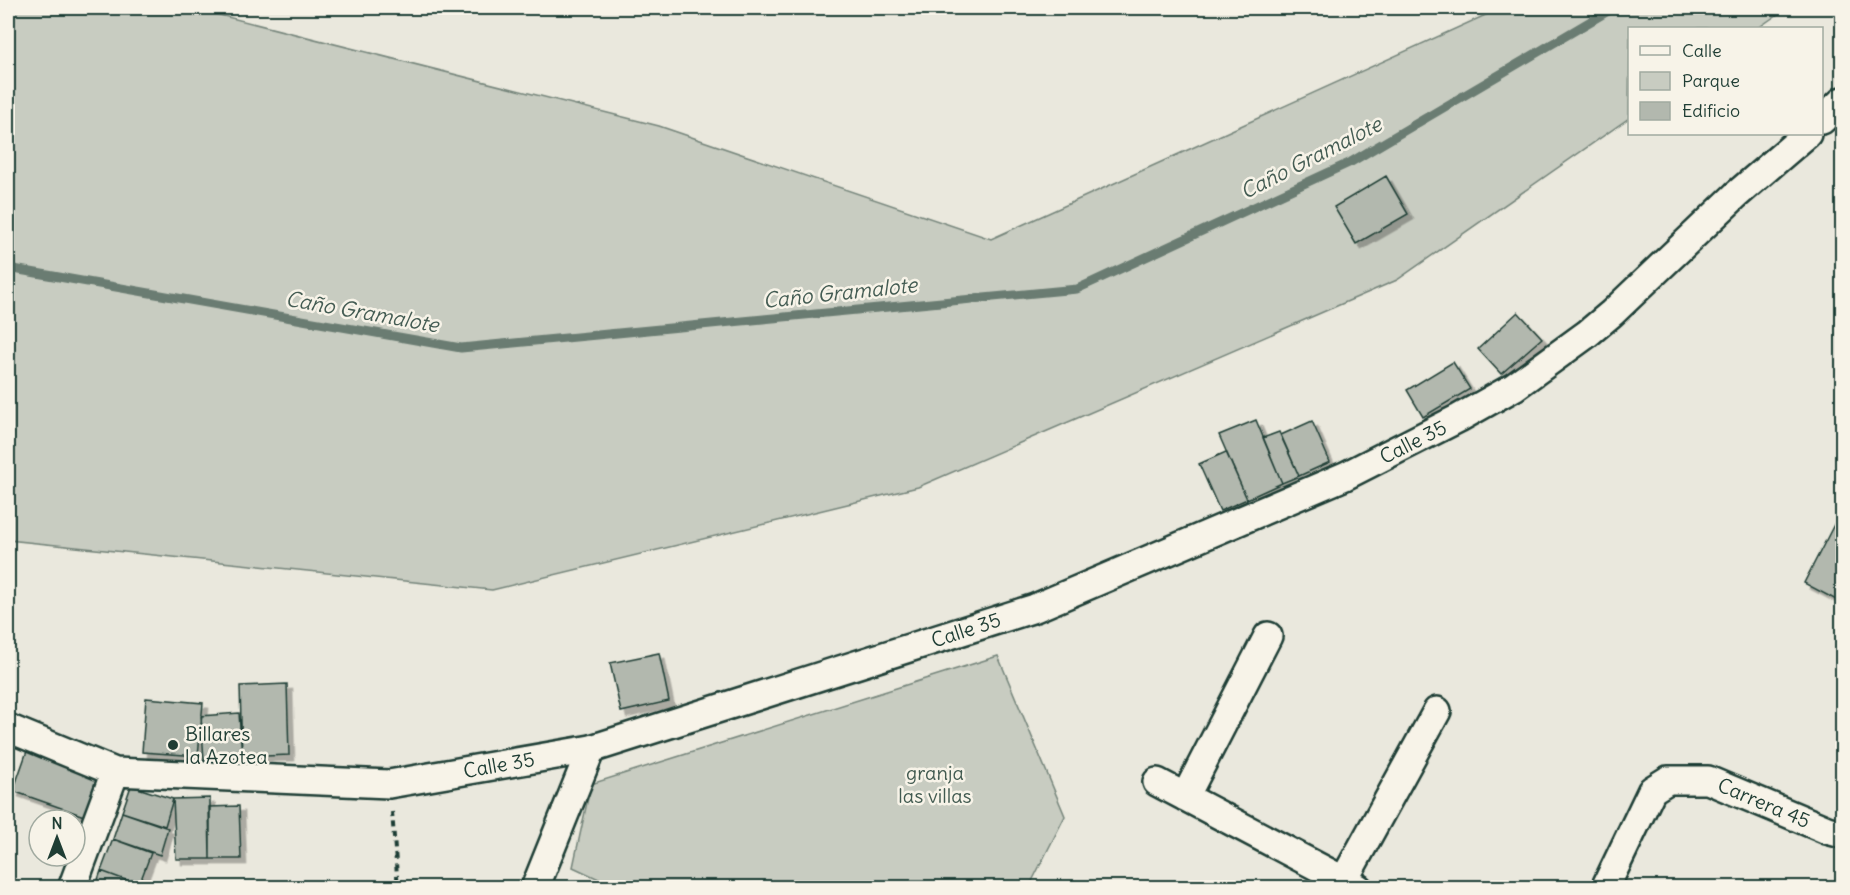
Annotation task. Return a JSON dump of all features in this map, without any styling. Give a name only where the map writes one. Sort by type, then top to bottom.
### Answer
[{"type":"street","points":[[1823,118],[1842,101]]},
{"type":"street","name":"Calle 35","points":[[8,728],[115,772],[389,784],[591,749],[1035,608],[1345,476],[1487,404],[1540,370],[1612,313],[1736,195],[1806,135]]},
{"type":"street","points":[[1185,797],[1268,636]]},
{"type":"street","points":[[1157,782],[1351,884],[1437,711]]},
{"type":"street","points":[[535,888],[591,749]]},
{"type":"street","points":[[72,888],[115,772]]},
{"type":"street","name":"Carrera 45","points":[[1605,888],[1652,790],[1668,780],[1708,780],[1827,830],[1842,834]]},
{"type":"path","points":[[389,784],[398,888]]},
{"type":"green space","points":[[8,8],[192,8],[659,126],[991,239],[1501,8],[1784,8],[1759,27],[1628,27],[1628,119],[1397,280],[918,487],[492,590],[8,540]]},
{"type":"green space","name":"granja las villas","points":[[998,656],[1065,816],[1029,887],[618,888],[573,867],[591,784]]},
{"type":"building","points":[[1386,176],[1408,214],[1356,244],[1334,207]]},
{"type":"building","points":[[1518,312],[1542,338],[1501,374],[1478,349]]},
{"type":"building","points":[[1453,362],[1470,389],[1423,417],[1407,390]]},
{"type":"building","points":[[1256,420],[1282,483],[1247,499],[1219,435]]},
{"type":"building","points":[[1312,421],[1330,462],[1299,476],[1281,435]]},
{"type":"building","points":[[1279,432],[1299,476],[1282,483],[1263,438]]},
{"type":"building","points":[[1226,452],[1247,499],[1220,511],[1199,464]]},
{"type":"building","points":[[1842,509],[1842,603],[1804,583]]},
{"type":"building","points":[[659,653],[669,701],[621,712],[610,663]]},
{"type":"building","points":[[287,684],[289,755],[242,757],[240,686]]},
{"type":"building","points":[[146,698],[203,703],[198,756],[142,752]]},
{"type":"building","points":[[239,713],[242,757],[204,760],[201,716]]},
{"type":"building","points":[[27,751],[98,776],[87,808],[61,808],[13,791]]},
{"type":"building","points":[[131,786],[173,799],[165,826],[122,812]]},
{"type":"building","points":[[210,798],[210,859],[176,859],[173,799]]},
{"type":"building","points":[[239,806],[241,859],[210,859],[209,807]]},
{"type":"building","points":[[122,812],[168,828],[160,855],[113,839]]},
{"type":"building","points":[[113,839],[151,853],[139,885],[101,871]]},
{"type":"building","points":[[101,871],[139,885],[138,888],[95,888]]},
{"type":"waterway","name":"Caño Gramalote","points":[[8,268],[461,348],[1077,289],[1351,162],[1613,8]]},
{"type":"place","name":"Billares la Azotea","points":[[173,745]]}]
